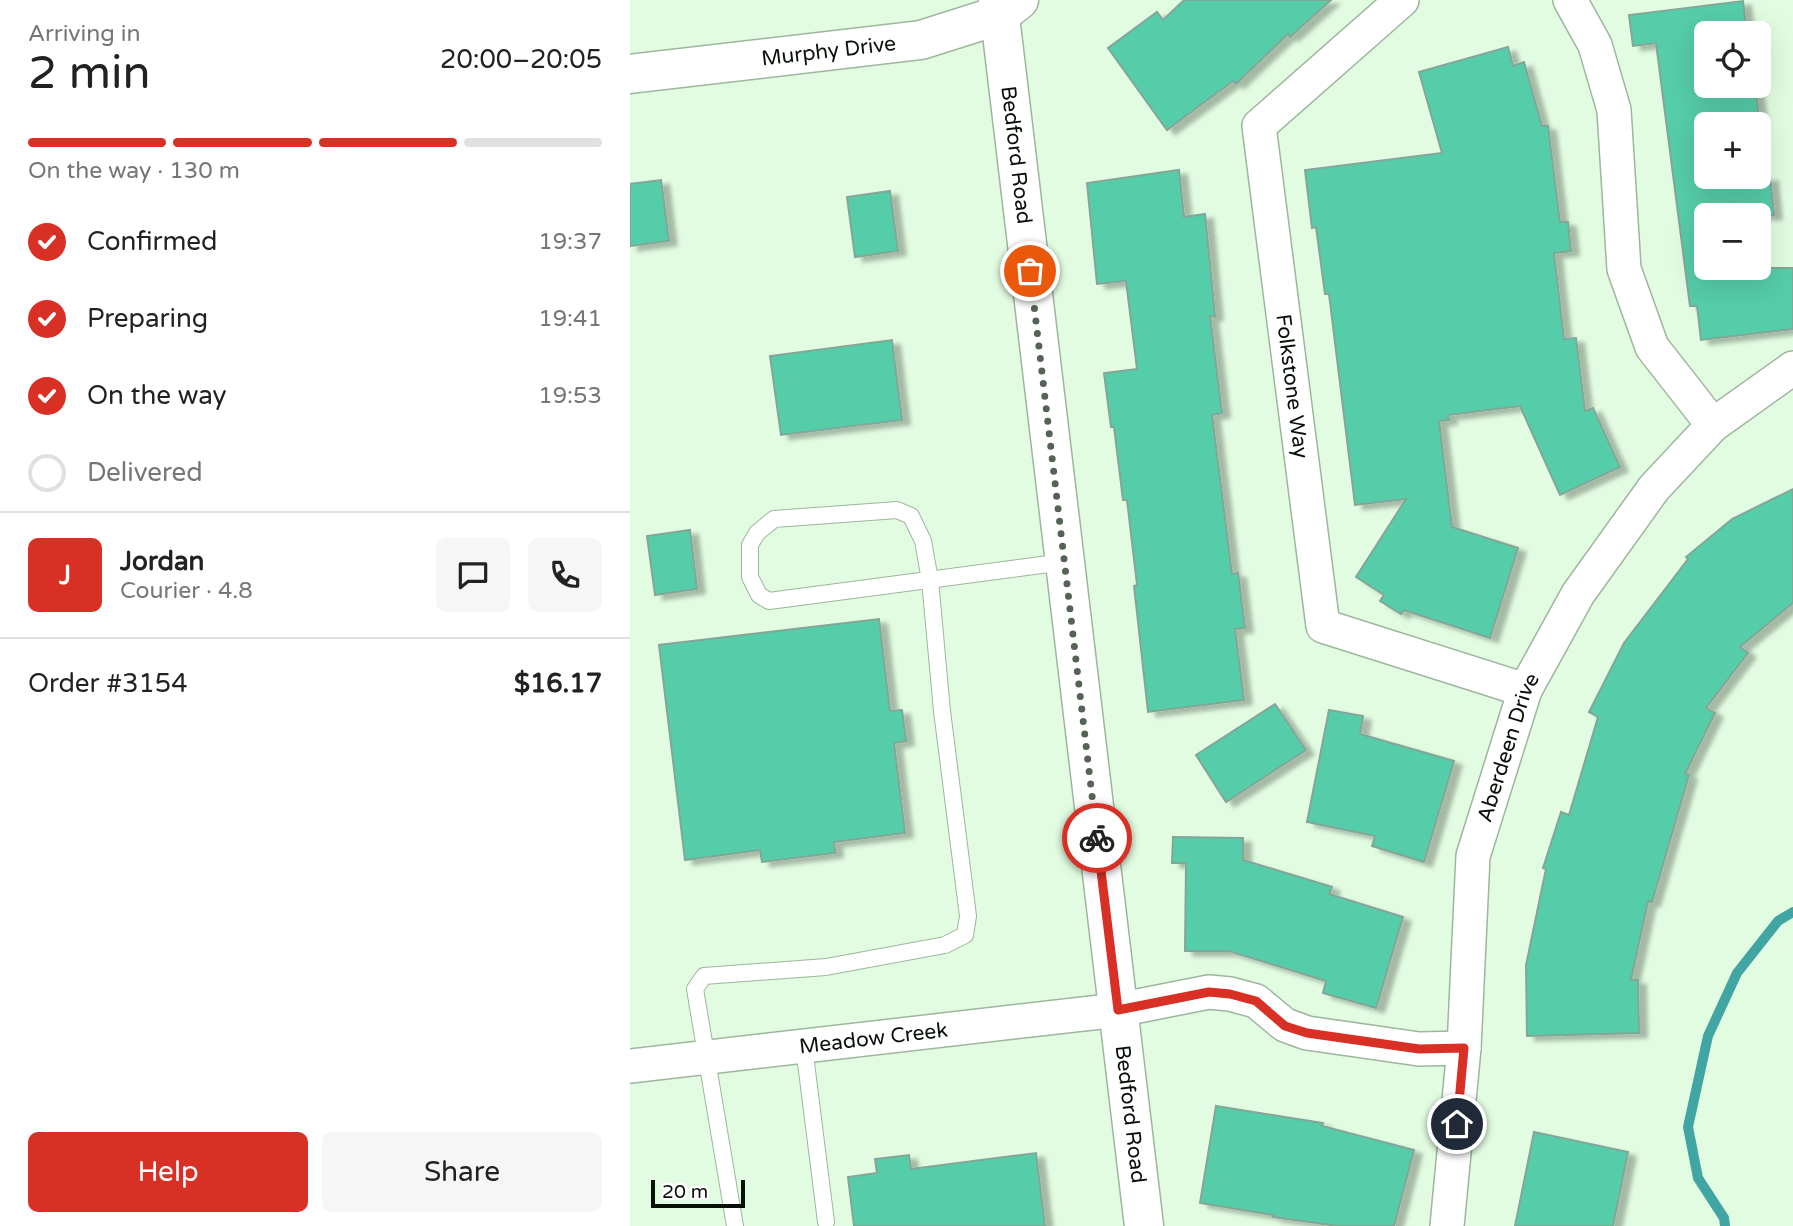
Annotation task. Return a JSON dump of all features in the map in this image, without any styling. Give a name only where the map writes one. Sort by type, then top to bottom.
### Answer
[{"type":"main road","name":"Murphy Drive","points":[[630,74],[921,40],[1006,5]]},
{"type":"main road","name":"Bedford Road","points":[[1006,5],[1064,562],[1144,1226]]},
{"type":"street","name":"Folkstone Way","points":[[1402,0],[1259,126],[1324,626],[1525,690]]},
{"type":"street","points":[[1570,0],[1595,45],[1614,110],[1624,269],[1652,347],[1713,425]]},
{"type":"street","name":"Aberdeen Drive","points":[[1447,1226],[1464,1048],[1473,856],[1525,690],[1586,584],[1654,488],[1713,425],[1793,368]]},
{"type":"street","name":"Meadow Creek","points":[[630,1066],[1118,1010],[1209,992],[1256,1001],[1285,1026],[1307,1033],[1419,1049],[1464,1048]]},
{"type":"lane","points":[[735,1226],[695,989],[704,976],[826,967],[945,945],[965,935],[968,916],[942,711],[930,580],[923,541],[911,516],[897,510],[774,519],[757,533],[750,545],[750,577],[759,595],[769,601],[930,580],[1064,562]]},
{"type":"lane","points":[[804,1046],[826,1222]]},
{"type":"building","points":[[1184,0],[1331,0],[1290,37],[1288,34],[1236,84],[1233,81],[1167,130],[1108,48],[1157,12],[1163,20]]},
{"type":"building","points":[[1743,1],[1746,21],[1694,21],[1694,98],[1757,98],[1758,112],[1694,112],[1694,189],[1771,189],[1771,186],[1774,215],[1771,215],[1771,203],[1694,203],[1694,280],[1771,280],[1771,268],[1793,268],[1793,329],[1701,340],[1697,306],[1690,306],[1656,43],[1633,46],[1629,15]]},
{"type":"building","points":[[1508,47],[1513,66],[1524,62],[1542,126],[1548,126],[1560,222],[1568,222],[1571,251],[1554,253],[1564,339],[1576,338],[1585,411],[1593,408],[1620,467],[1560,495],[1520,406],[1448,415],[1449,420],[1439,421],[1452,527],[1518,548],[1490,638],[1404,610],[1401,614],[1380,601],[1384,595],[1356,577],[1406,499],[1355,505],[1329,294],[1325,294],[1316,227],[1312,228],[1305,170],[1442,153],[1419,72]]},
{"type":"building","points":[[1179,170],[1184,217],[1205,214],[1215,316],[1210,316],[1222,413],[1212,415],[1232,574],[1238,573],[1245,628],[1235,629],[1244,700],[1148,712],[1127,500],[1123,500],[1104,373],[1137,369],[1126,281],[1097,284],[1087,183]]},
{"type":"building","points":[[661,180],[669,241],[630,246],[630,184]]},
{"type":"building","points":[[890,191],[898,251],[855,257],[847,197]]},
{"type":"building","points":[[892,340],[902,420],[781,435],[770,356]]},
{"type":"building","points":[[1793,489],[1793,603],[1740,647],[1748,653],[1706,708],[1715,713],[1685,774],[1689,775],[1652,902],[1648,901],[1631,980],[1638,980],[1639,1033],[1527,1036],[1526,965],[1546,869],[1543,868],[1561,812],[1569,815],[1598,717],[1589,712],[1624,643],[1688,559],[1686,557],[1732,519]]},
{"type":"building","points":[[690,530],[697,589],[655,595],[647,536]]},
{"type":"building","points":[[879,619],[890,711],[902,710],[906,741],[894,743],[905,833],[834,842],[835,853],[762,862],[760,850],[685,860],[659,645]]},
{"type":"building","points":[[1275,704],[1306,750],[1226,802],[1196,755]]},
{"type":"building","points":[[1329,710],[1363,716],[1360,734],[1454,761],[1424,862],[1372,846],[1375,836],[1307,822]]},
{"type":"building","points":[[1173,837],[1243,838],[1243,860],[1332,887],[1329,894],[1403,917],[1376,1008],[1323,993],[1326,981],[1229,951],[1185,951],[1186,863],[1172,863]]},
{"type":"building","points":[[1216,1106],[1323,1123],[1322,1126],[1414,1150],[1394,1226],[1338,1226],[1200,1203]]},
{"type":"building","points":[[1534,1132],[1628,1152],[1613,1226],[1515,1226]]},
{"type":"building","points":[[1036,1153],[1045,1226],[854,1226],[848,1177],[877,1173],[875,1159],[909,1155],[911,1169]]},
{"type":"waterway","points":[[1725,1226],[1724,1218],[1698,1178],[1688,1127],[1708,1036],[1737,973],[1778,921],[1793,912]]},
{"type":"way so far","points":[[1030,271],[1097,838]]},
{"type":"route","points":[[1097,838],[1118,1010],[1209,992],[1230,994],[1256,1001],[1285,1026],[1307,1033],[1419,1049],[1464,1048],[1457,1124]]}]
